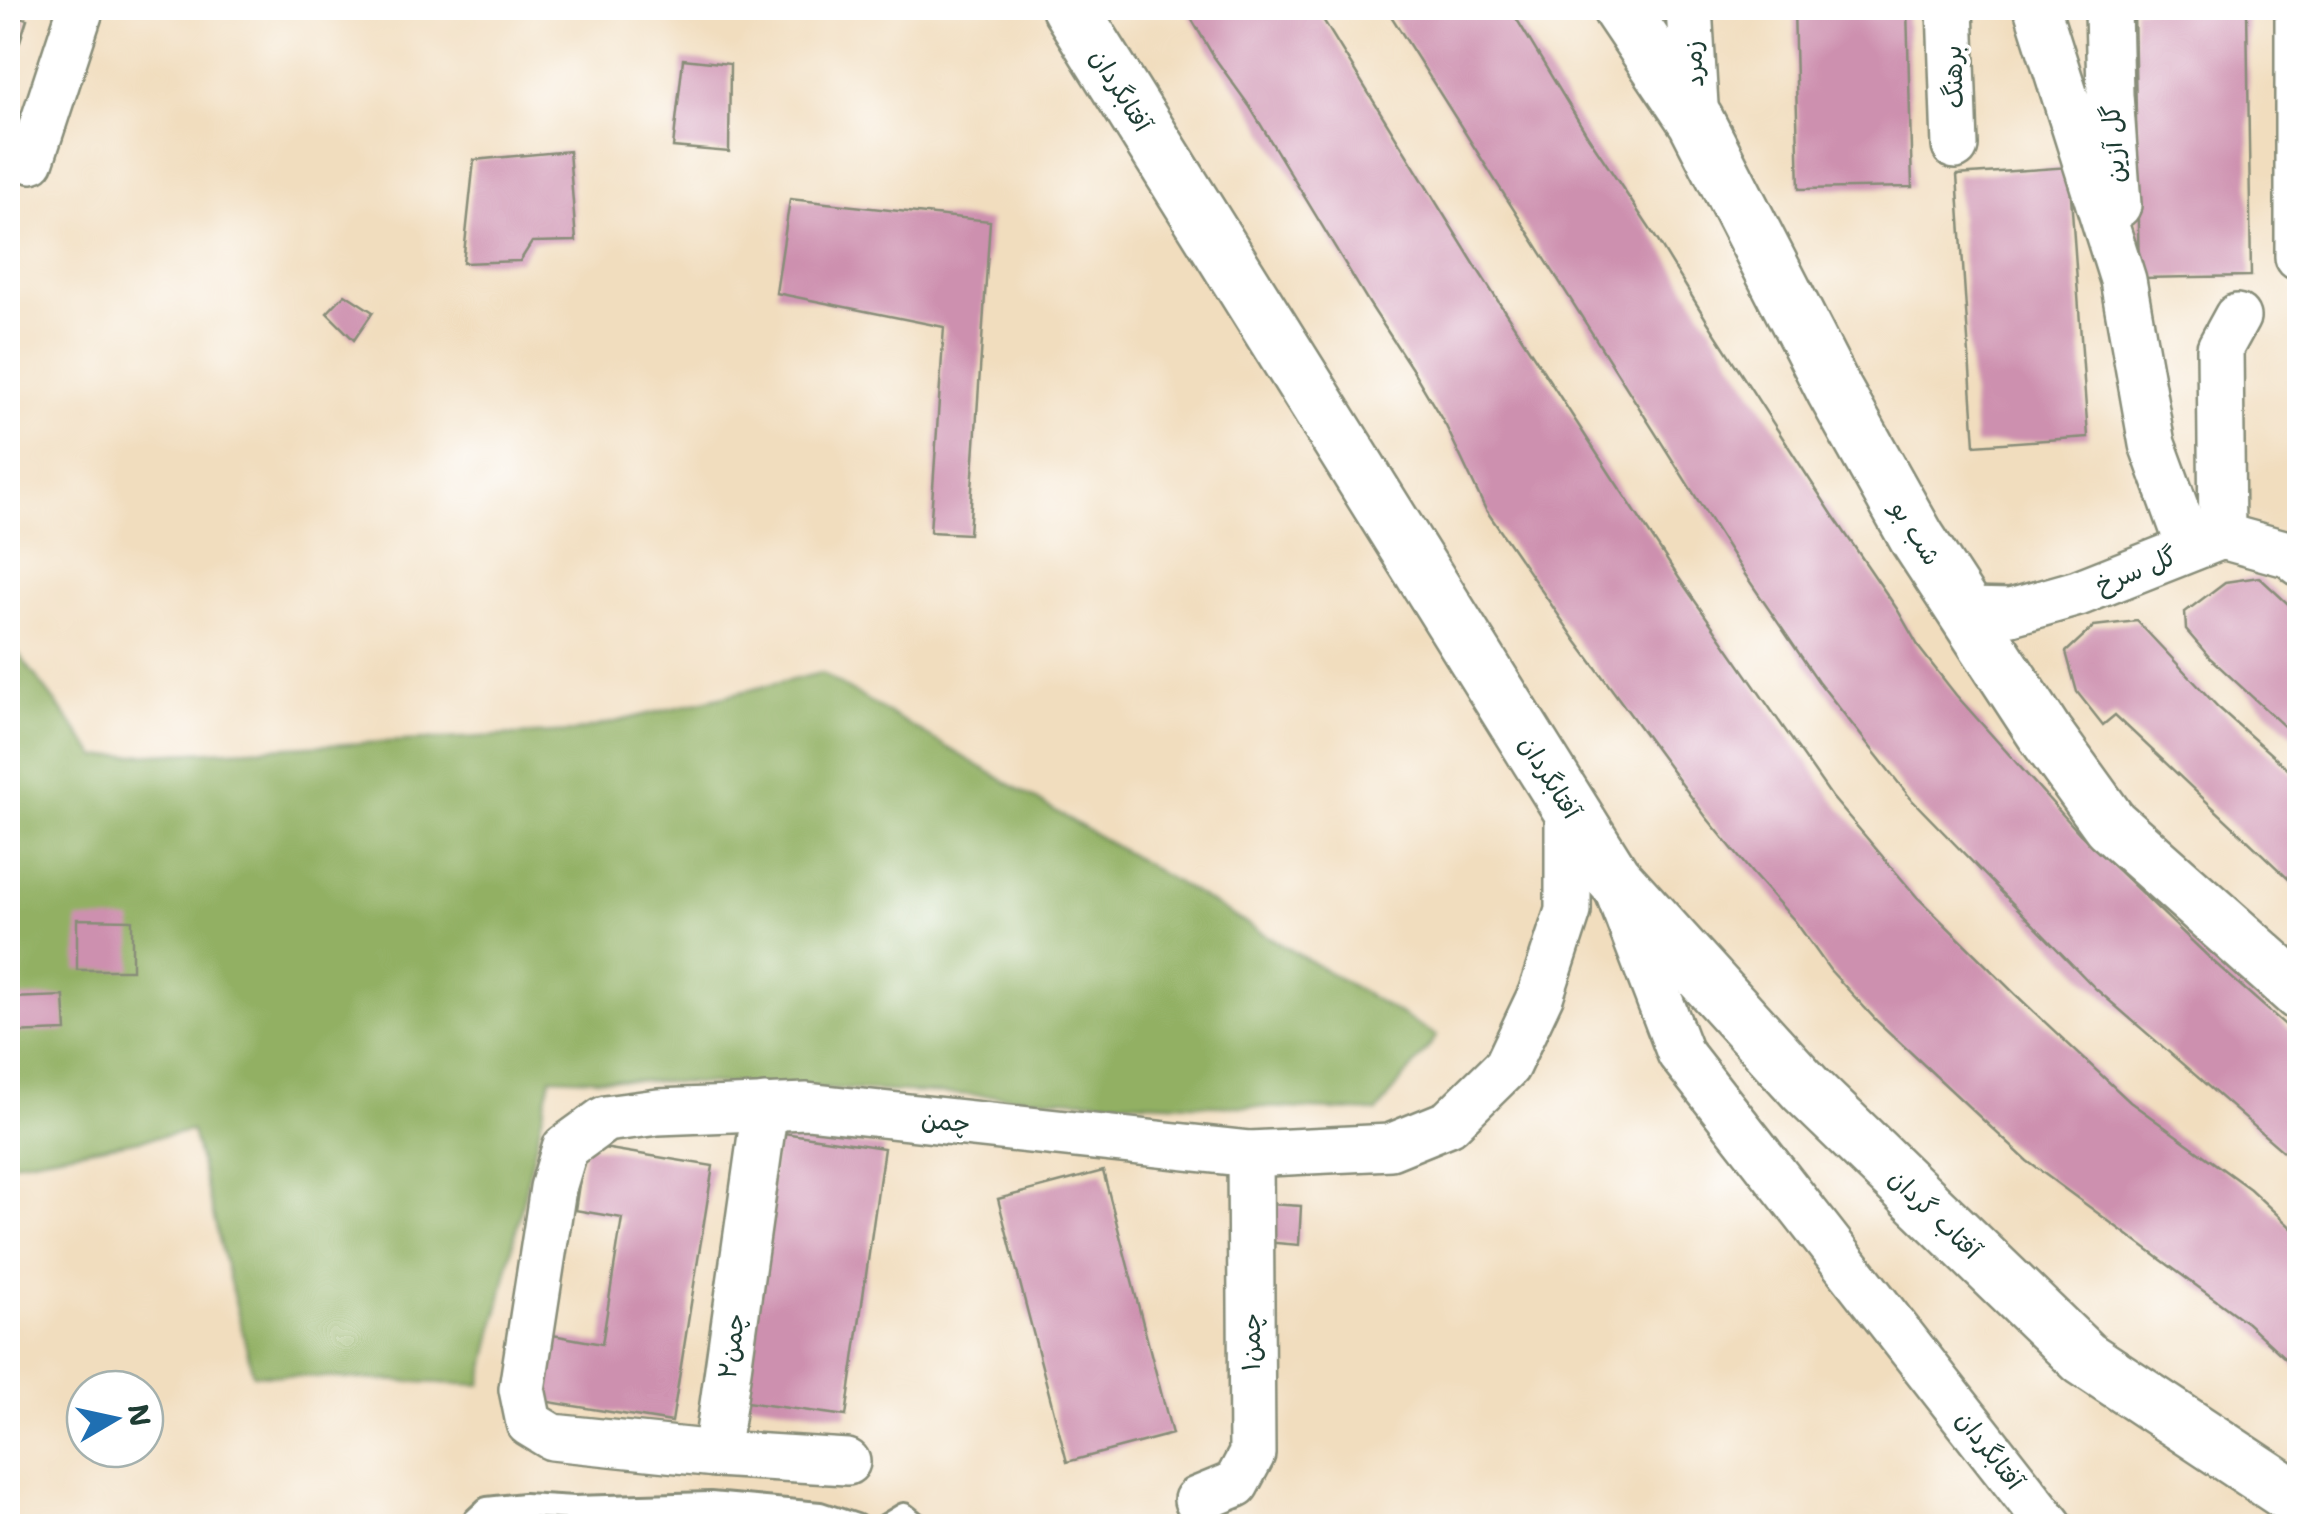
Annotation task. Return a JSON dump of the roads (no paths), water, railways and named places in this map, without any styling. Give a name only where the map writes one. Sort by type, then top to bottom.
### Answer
[{"type":"main road","name":"آفتابگردان","points":[[1070,8],[1612,878]]},
{"type":"main road","name":"شب بو","points":[[1620,8],[1696,121],[1772,271],[1917,538],[2045,734],[2110,824],[2300,993]]},
{"type":"main road","name":"آفتاب گردان","points":[[1612,878],[1806,1089],[2084,1358],[2300,1500]]},
{"type":"street","points":[[31,160],[81,8]]},
{"type":"street","name":"زمرد","points":[[1689,8],[1696,121]]},
{"type":"street","name":"برهنگ","points":[[1950,8],[1955,146]]},
{"type":"street","points":[[2037,8],[2123,280],[2152,444],[2206,542]]},
{"type":"street","name":"گل آزین","points":[[2108,8],[2123,280]]},
{"type":"street","points":[[2298,8],[2298,257]]},
{"type":"street","points":[[2206,542],[2220,348],[2237,317]]},
{"type":"street","points":[[2206,542],[2291,555],[2300,563]]},
{"type":"street","name":"گل سرخ","points":[[1967,611],[2011,612],[2078,593],[2206,542]]},
{"type":"street","name":"چمن","points":[[716,1454],[552,1436],[529,1423],[522,1389],[553,1188],[565,1148],[605,1119],[658,1112],[807,1106],[1250,1154],[1390,1147],[1450,1123],[1507,1066],[1541,994],[1568,912],[1568,806]]},
{"type":"street","name":"آفتابگردان","points":[[1612,878],[1680,1053],[2050,1526]]},
{"type":"street","name":"چمن۲","points":[[716,1454],[766,1107]]},
{"type":"street","name":"چمن۱","points":[[1197,1500],[1236,1484],[1252,1454],[1250,1154]]},
{"type":"street","points":[[716,1454],[847,1462]]},
{"type":"lane","points":[[469,1526],[487,1509],[524,1505],[574,1508],[710,1504],[820,1514],[856,1526]]},
{"type":"lane","points":[[886,1526],[904,1515],[918,1526]]}]
